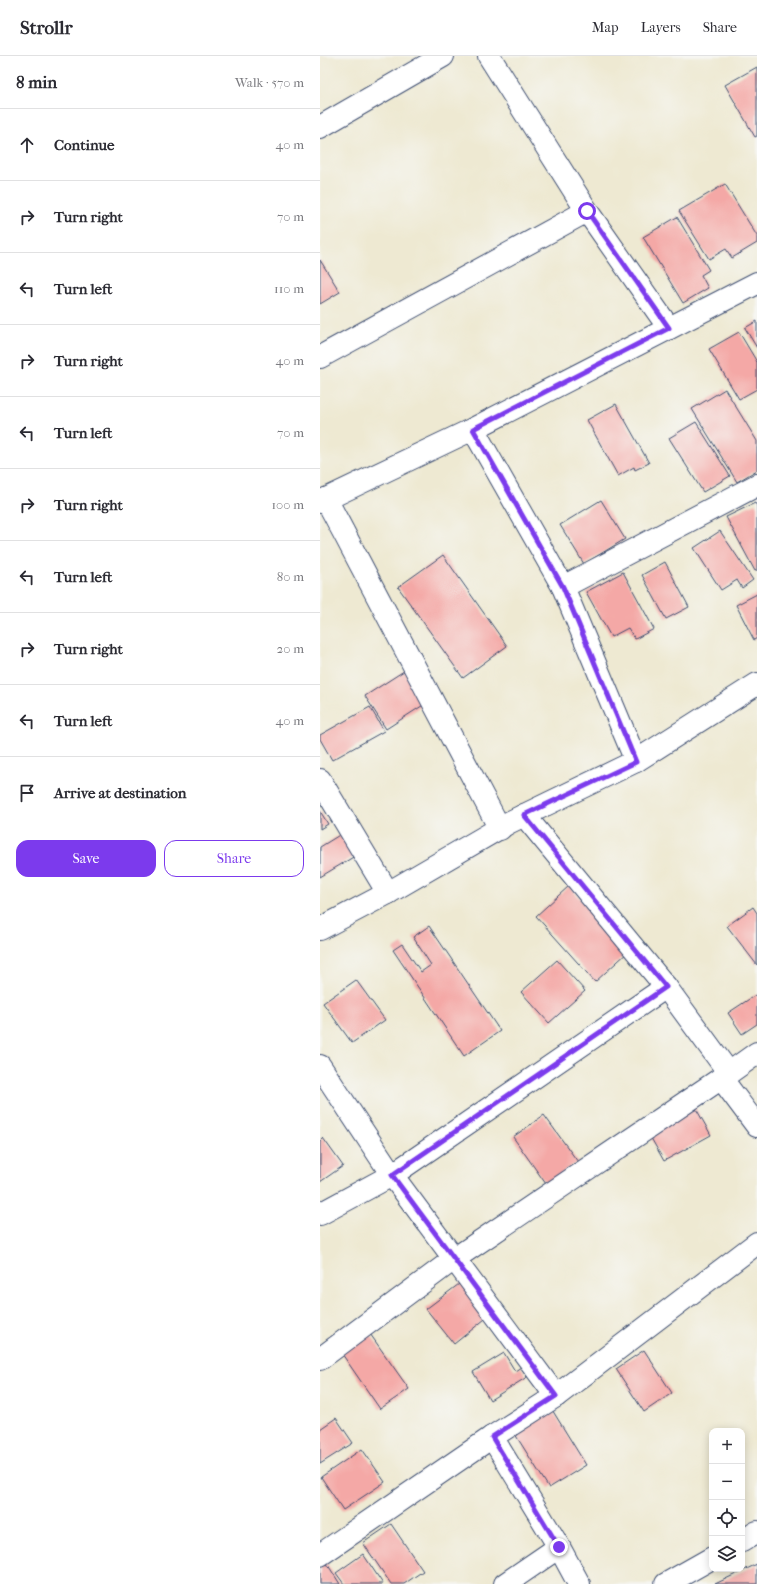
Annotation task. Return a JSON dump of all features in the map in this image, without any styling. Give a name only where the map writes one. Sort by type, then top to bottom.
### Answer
[{"type":"street","points":[[320,127],[443,56]]},
{"type":"street","points":[[489,56],[587,211],[669,328]]},
{"type":"street","points":[[320,357],[587,211]]},
{"type":"street","points":[[500,829],[323,501],[473,429],[757,283]]},
{"type":"street","points":[[473,429],[563,587],[636,762]]},
{"type":"street","points":[[563,587],[757,485]]},
{"type":"street","points":[[320,929],[388,893],[524,815],[636,762],[757,684]]},
{"type":"street","points":[[320,780],[388,893]]},
{"type":"street","points":[[524,815],[666,987],[757,1126]]},
{"type":"street","points":[[320,1214],[392,1175],[666,987]]},
{"type":"street","points":[[320,1359],[454,1259],[757,1053]]},
{"type":"street","points":[[320,1066],[392,1175],[556,1396]]},
{"type":"street","points":[[320,1554],[492,1437],[556,1396],[757,1243]]},
{"type":"street","points":[[492,1437],[559,1547],[579,1584]]},
{"type":"street","points":[[745,1539],[757,1532]]},
{"type":"street","points":[[505,1584],[559,1547]]},
{"type":"street","points":[[666,1584],[709,1560]]},
{"type":"building","points":[[757,67],[757,136],[755,137],[725,85]]},
{"type":"building","points":[[725,184],[757,236],[757,243],[732,258],[726,249],[709,259],[679,211]]},
{"type":"building","points":[[677,217],[709,270],[701,275],[708,288],[683,303],[643,237]]},
{"type":"building","points":[[320,260],[340,292],[320,304]]},
{"type":"building","points":[[757,321],[757,348],[745,328]]},
{"type":"building","points":[[739,332],[757,362],[757,389],[739,399],[709,349]]},
{"type":"building","points":[[725,389],[757,441],[757,470],[737,482],[692,409]]},
{"type":"building","points":[[616,404],[649,463],[635,470],[634,467],[618,476],[587,420]]},
{"type":"building","points":[[696,422],[730,476],[703,492],[669,438]]},
{"type":"building","points":[[601,500],[625,539],[584,564],[560,525]]},
{"type":"building","points":[[755,503],[757,506],[757,570],[755,571],[726,517]]},
{"type":"building","points":[[720,531],[753,580],[742,588],[737,580],[721,590],[694,548]]},
{"type":"building","points":[[443,555],[507,646],[463,678],[398,587]]},
{"type":"building","points":[[665,562],[689,607],[666,619],[642,575]]},
{"type":"building","points":[[623,572],[654,629],[635,639],[628,628],[611,637],[586,592]]},
{"type":"building","points":[[757,594],[757,638],[754,640],[736,605]]},
{"type":"building","points":[[407,669],[428,702],[386,729],[365,696]]},
{"type":"building","points":[[370,707],[384,731],[332,760],[320,739],[320,735]]},
{"type":"building","points":[[320,811],[328,824],[320,829]]},
{"type":"building","points":[[341,834],[355,856],[320,877],[320,847]]},
{"type":"building","points":[[569,886],[628,952],[595,982],[536,916]]},
{"type":"building","points":[[753,907],[757,913],[757,965],[727,926]]},
{"type":"building","points":[[429,926],[500,1031],[464,1056],[393,950],[402,944],[421,972],[431,965],[413,937]]},
{"type":"building","points":[[557,960],[585,991],[549,1023],[521,992]]},
{"type":"building","points":[[356,980],[385,1020],[352,1043],[323,1003]]},
{"type":"building","points":[[757,994],[757,1024],[742,1034],[728,1013]]},
{"type":"building","points":[[694,1105],[711,1135],[664,1161],[647,1131]]},
{"type":"building","points":[[544,1115],[578,1162],[546,1184],[513,1137]]},
{"type":"building","points":[[323,1138],[343,1166],[320,1182],[320,1141]]},
{"type":"building","points":[[463,1281],[490,1315],[454,1344],[426,1309]]},
{"type":"building","points":[[368,1331],[409,1389],[380,1409],[340,1351]]},
{"type":"building","points":[[644,1350],[672,1393],[644,1412],[616,1369]]},
{"type":"building","points":[[504,1353],[515,1371],[521,1367],[527,1377],[490,1400],[473,1372]]},
{"type":"building","points":[[551,1408],[586,1465],[549,1488],[513,1431]]},
{"type":"building","points":[[336,1418],[353,1443],[320,1464],[320,1429]]},
{"type":"building","points":[[362,1449],[385,1482],[343,1510],[321,1477]]},
{"type":"building","points":[[391,1524],[423,1571],[404,1584],[391,1584],[363,1543]]},
{"type":"building","points":[[363,1554],[383,1584],[344,1584],[336,1573]]},
{"type":"building","points":[[326,1562],[340,1584],[320,1584],[320,1566]]},
{"type":"building","points":[[757,1564],[757,1584],[715,1584],[740,1572],[745,1572],[745,1570]]},
{"type":"route","points":[[559,1547],[492,1437],[556,1396],[392,1175],[666,987],[524,815],[636,762],[563,587],[473,429],[669,328],[587,211]]}]
